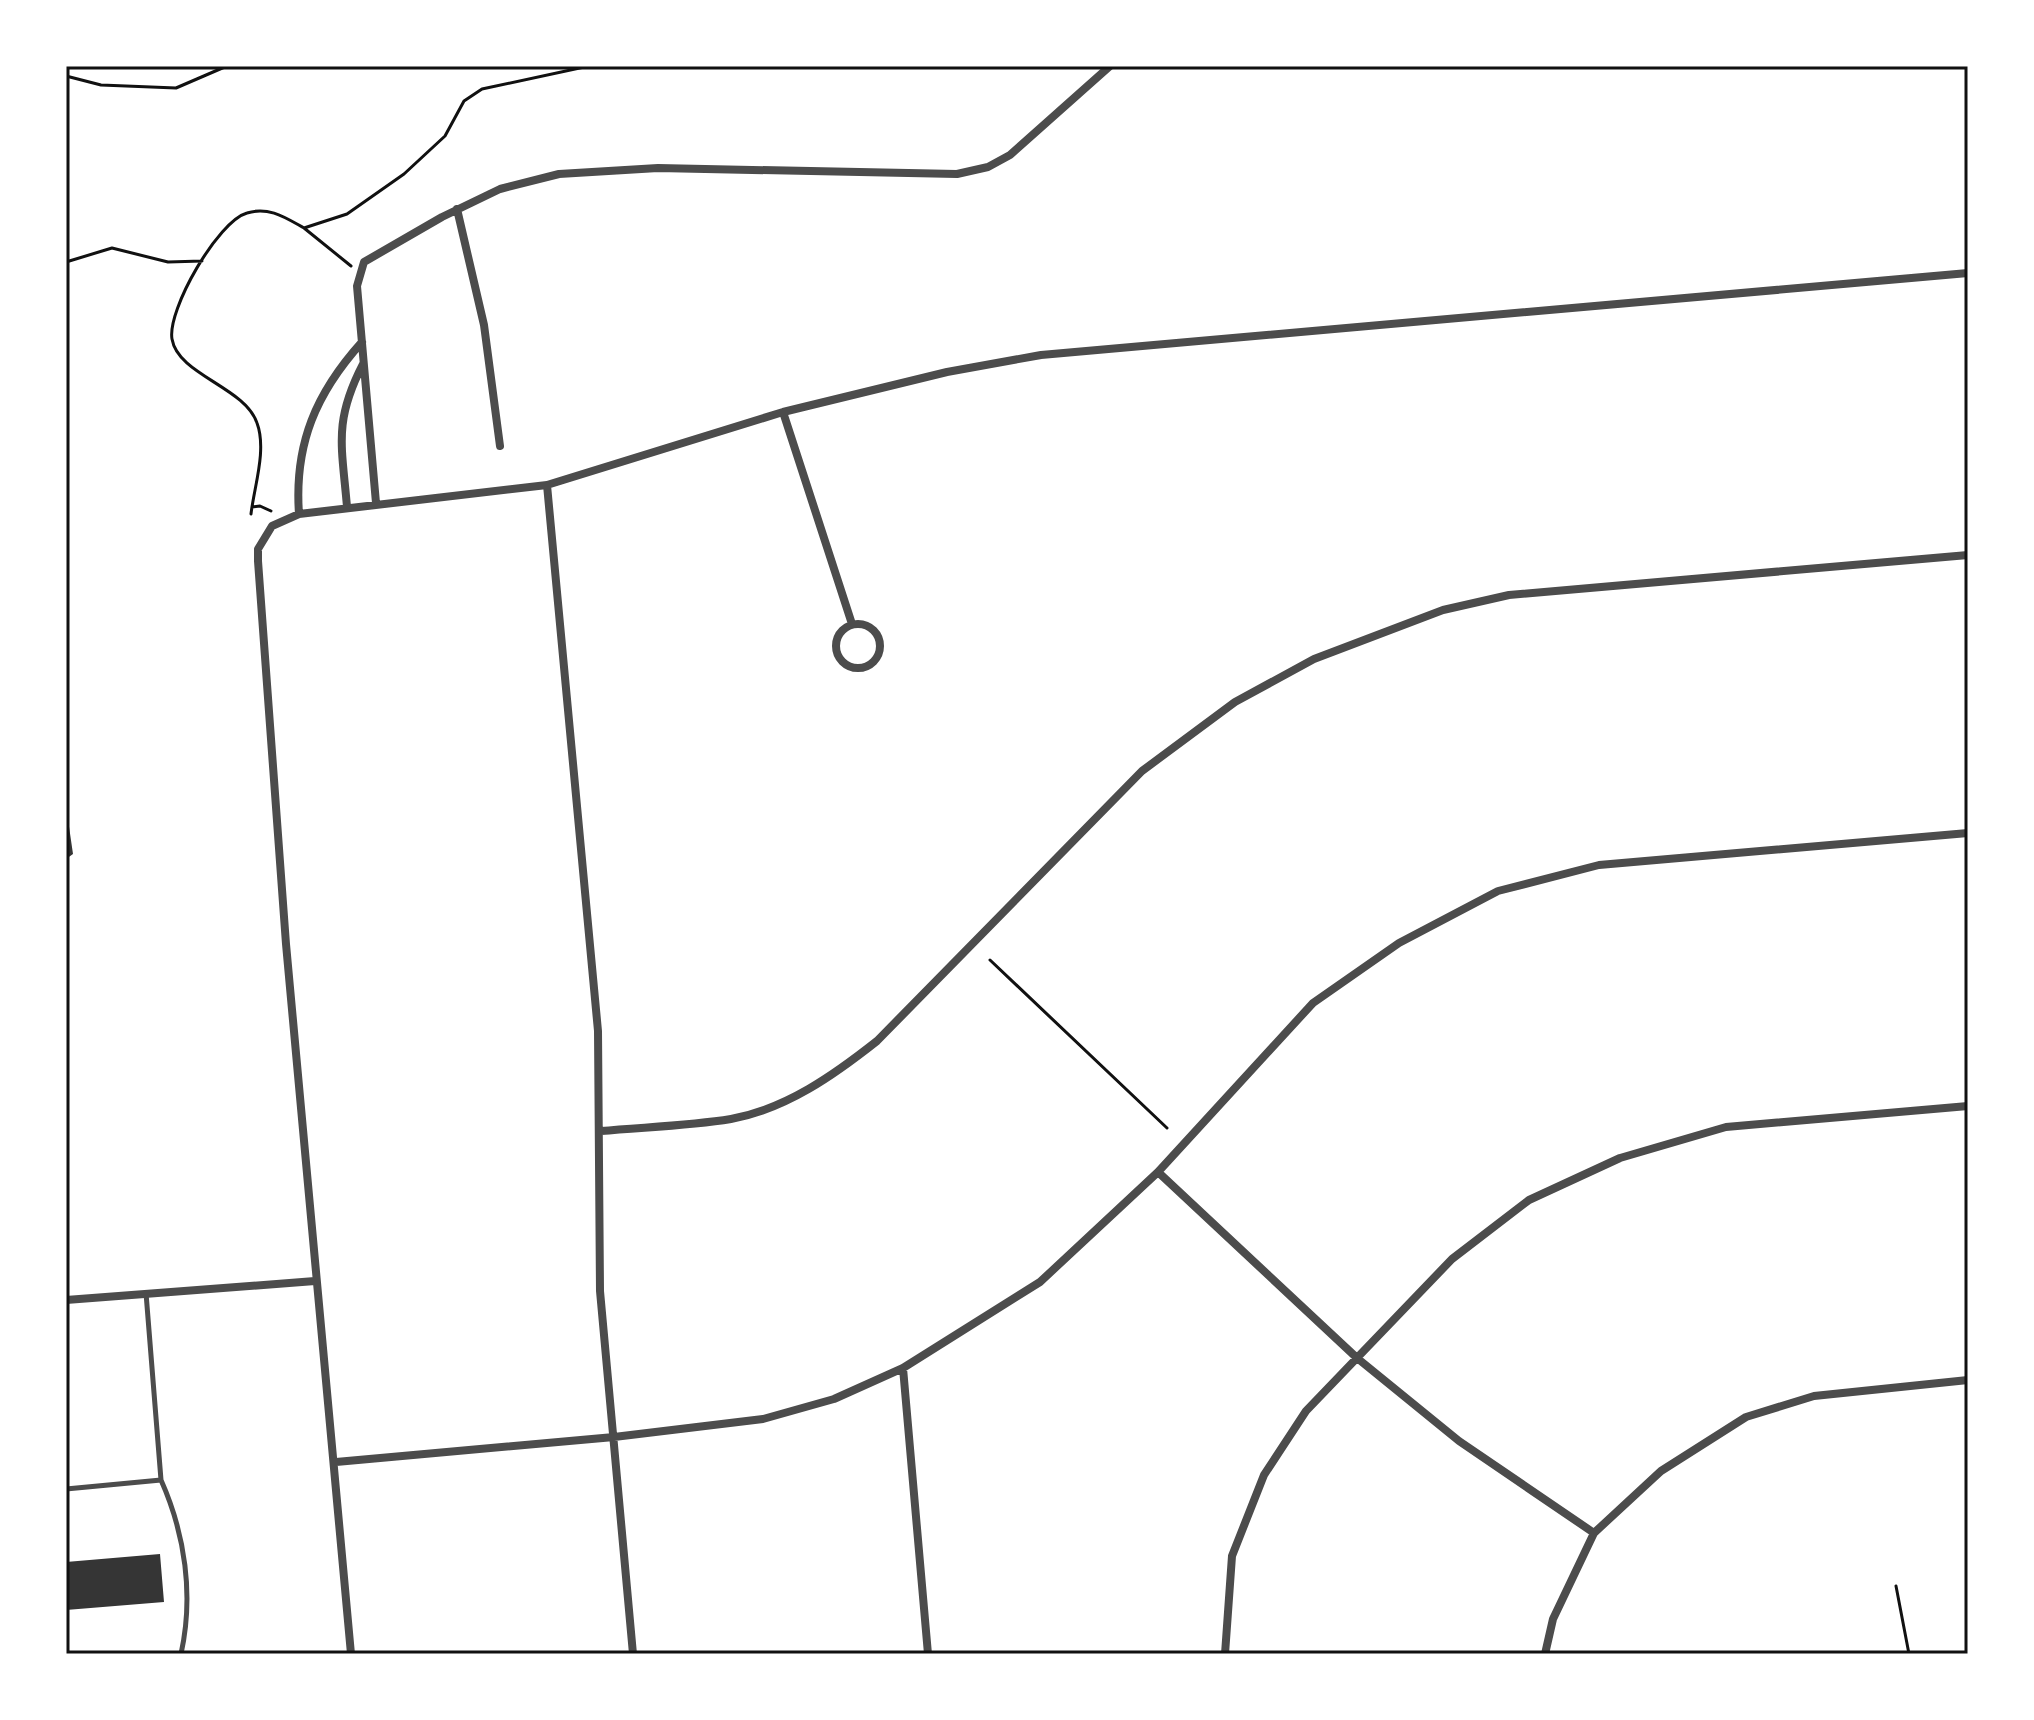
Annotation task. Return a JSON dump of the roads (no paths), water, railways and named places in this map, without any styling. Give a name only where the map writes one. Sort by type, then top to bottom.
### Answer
[{"type":"street","points":[[376,503],[357,286],[364,262],[457,209],[500,189],[548,176],[634,168],[957,174],[988,167],[1010,155],[1110,66]]},
{"type":"street","points":[[457,209],[484,325],[500,446]]},
{"type":"street","points":[[351,1654],[336,1462],[315,1281],[286,944],[258,549],[272,526],[299,514],[547,485],[783,412],[947,372],[1041,355],[1968,273]]},
{"type":"street","points":[[299,514],[297,485],[310,417],[335,372],[362,342]]},
{"type":"street","points":[[347,507],[341,425],[346,398],[363,363]]},
{"type":"street","points":[[783,412],[852,624]]},
{"type":"street","points":[[547,485],[598,1031],[600,1291],[633,1654]]},
{"type":"street","points":[[601,1131],[732,1119],[787,1101],[840,1070],[877,1041],[1142,771],[1235,702],[1314,659],[1443,610],[1509,595],[1968,555]]},
{"type":"street","points":[[852,624],[866,625],[880,641],[874,662],[861,668],[846,665],[837,654],[837,639],[852,624]]},
{"type":"street","points":[[336,1462],[614,1437],[763,1419],[834,1399],[903,1368],[1040,1282],[1158,1172],[1313,1003],[1399,943],[1498,891],[1599,865],[1968,833]]},
{"type":"street","points":[[1225,1654],[1232,1556],[1264,1475],[1306,1411],[1452,1259],[1529,1200],[1620,1158],[1726,1127],[1968,1106]]},
{"type":"street","points":[[1158,1172],[1357,1358],[1459,1441],[1594,1533]]},
{"type":"street","points":[[66,1300],[315,1281]]},
{"type":"street","points":[[903,1368],[928,1654]]},
{"type":"street","points":[[1545,1654],[1553,1619],[1594,1533],[1661,1471],[1746,1417],[1814,1396],[1968,1380]]},
{"type":"lane","points":[[146,1292],[161,1480],[176,1514],[188,1593],[181,1654]]},
{"type":"lane","points":[[66,1489],[161,1480]]}]
